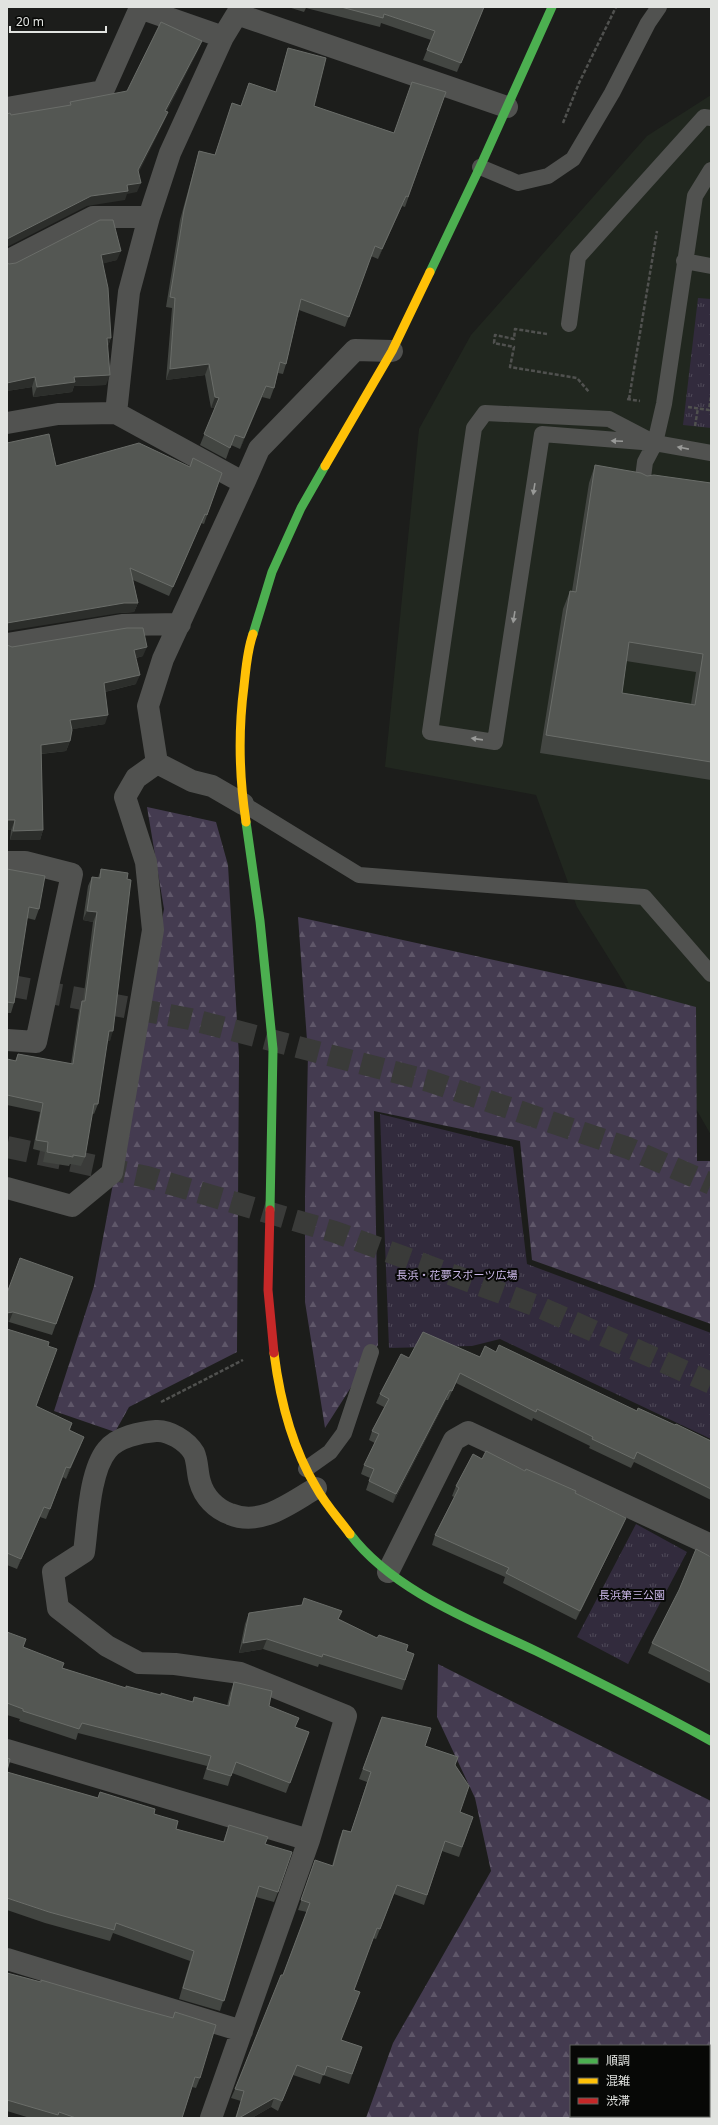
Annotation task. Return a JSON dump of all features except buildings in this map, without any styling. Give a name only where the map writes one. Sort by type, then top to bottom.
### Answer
[{"type":"street","points":[[552,7],[480,167],[392,351],[301,508],[272,572],[248,649],[241,710],[239,765],[243,804],[260,921],[273,1050],[268,1290],[272,1343],[279,1390],[296,1450],[316,1488],[361,1548],[388,1572],[443,1606],[645,1705],[711,1741]]},
{"type":"street","points":[[7,108],[103,91],[140,8],[223,37]]},
{"type":"street","points":[[116,413],[129,292],[150,217],[170,153],[223,37],[237,14],[507,107]]},
{"type":"street","points":[[7,261],[93,217],[150,217]]},
{"type":"street","points":[[157,763],[148,706],[163,659],[259,449],[355,350],[392,351]]},
{"type":"street","points":[[7,423],[58,414],[116,413],[244,483]]},
{"type":"street","points":[[7,644],[122,625],[180,624]]},
{"type":"street","points":[[157,763],[192,781],[212,786],[243,804]]},
{"type":"street","points":[[7,1188],[72,1206],[112,1173],[153,930],[146,862],[125,797],[136,778],[157,763]]},
{"type":"street","points":[[7,862],[25,862],[72,874],[36,1042],[7,1040]]},
{"type":"street","points":[[211,2118],[309,1840],[346,1716],[240,1673],[175,1664],[139,1663],[107,1646],[58,1608],[53,1572],[84,1552],[96,1469],[107,1449],[123,1439],[145,1432],[165,1430],[182,1440],[194,1452],[200,1483],[206,1495],[216,1507],[231,1515],[245,1518],[260,1517],[274,1512],[316,1488]]},
{"type":"street","points":[[388,1572],[454,1440],[468,1432],[711,1545]]},
{"type":"street","points":[[7,1750],[309,1840]]},
{"type":"street","points":[[7,1959],[242,2031]]},
{"type":"lane","points":[[480,167],[518,183],[548,176],[573,159],[612,93],[648,23],[659,7]]},
{"type":"lane","points":[[569,324],[578,257],[704,117],[711,118]]},
{"type":"lane","points":[[642,485],[644,462],[655,443],[664,404],[684,261],[695,196],[711,170]]},
{"type":"lane","points":[[684,261],[711,266]]},
{"type":"lane","points":[[545,416],[495,742],[430,732],[474,428],[485,413],[608,419],[655,443]]},
{"type":"lane","points":[[542,434],[655,443],[711,453]]},
{"type":"lane","points":[[243,804],[359,875],[644,897],[711,974]]},
{"type":"lane","points":[[306,1469],[330,1452],[344,1433],[372,1352]]},
{"type":"path","points":[[560,130],[579,83],[616,7]]},
{"type":"path","points":[[629,399],[657,232]]},
{"type":"path","points":[[569,324],[567,337],[515,329],[514,339],[495,336],[494,343],[514,347],[510,367],[578,378],[589,392],[595,393]]},
{"type":"path","points":[[681,406],[709,410],[711,396]]},
{"type":"path","points":[[623,398],[642,401]]},
{"type":"path","points":[[694,428],[698,408]]},
{"type":"path","points":[[160,1402],[243,1360]]},
{"type":"shaded area","points":[[711,95],[711,1135],[621,978],[577,907],[536,795],[385,767],[419,429],[471,335],[647,136]]},
{"type":"green space","points":[[698,298],[711,299],[711,428],[683,425]]},
{"type":"green space","points":[[147,807],[216,822],[228,865],[239,1056],[237,1352],[129,1407],[115,1432],[54,1411],[94,1286],[164,909]]},
{"type":"green space","points":[[298,917],[636,991],[696,1007],[697,1161],[711,1161],[711,1324],[532,1260],[520,1141],[374,1111],[378,1345],[325,1428],[305,1302],[305,1196],[308,1054]]},
{"type":"green space","name":"長浜・花夢スポーツ広場","points":[[380,1114],[513,1147],[527,1264],[711,1333],[711,1439],[500,1339],[472,1346],[389,1348]]},
{"type":"green space","name":"長浜第三公園","points":[[636,1524],[687,1552],[628,1664],[577,1637]]},
{"type":"green space","points":[[438,1664],[711,1801],[711,2118],[366,2118],[393,2043],[491,1871],[475,1798],[437,1717]]},
{"type":"tunnel","points":[[7,985],[190,1019],[429,1081],[628,1148],[711,1184]]},
{"type":"tunnel","points":[[7,1147],[147,1177],[335,1232],[537,1306],[711,1383]]},
{"type":"traffic: fast","points":[[430,272],[480,167],[552,7]]},
{"type":"traffic: fast","points":[[253,634],[272,572],[301,508],[325,466]]},
{"type":"traffic: fast","points":[[246,822],[260,921],[273,1049],[270,1210]]},
{"type":"traffic: fast","points":[[350,1534],[368,1554],[388,1572],[436,1603],[602,1684],[711,1741]]},
{"type":"traffic: slow","points":[[325,466],[392,351],[430,272]]},
{"type":"traffic: slow","points":[[246,822],[242,788],[240,737],[246,666],[253,634]]},
{"type":"traffic: slow","points":[[274,1353],[283,1405],[293,1439],[307,1471],[320,1493],[350,1534]]},
{"type":"traffic: jam","points":[[270,1210],[268,1290],[274,1353]]}]
